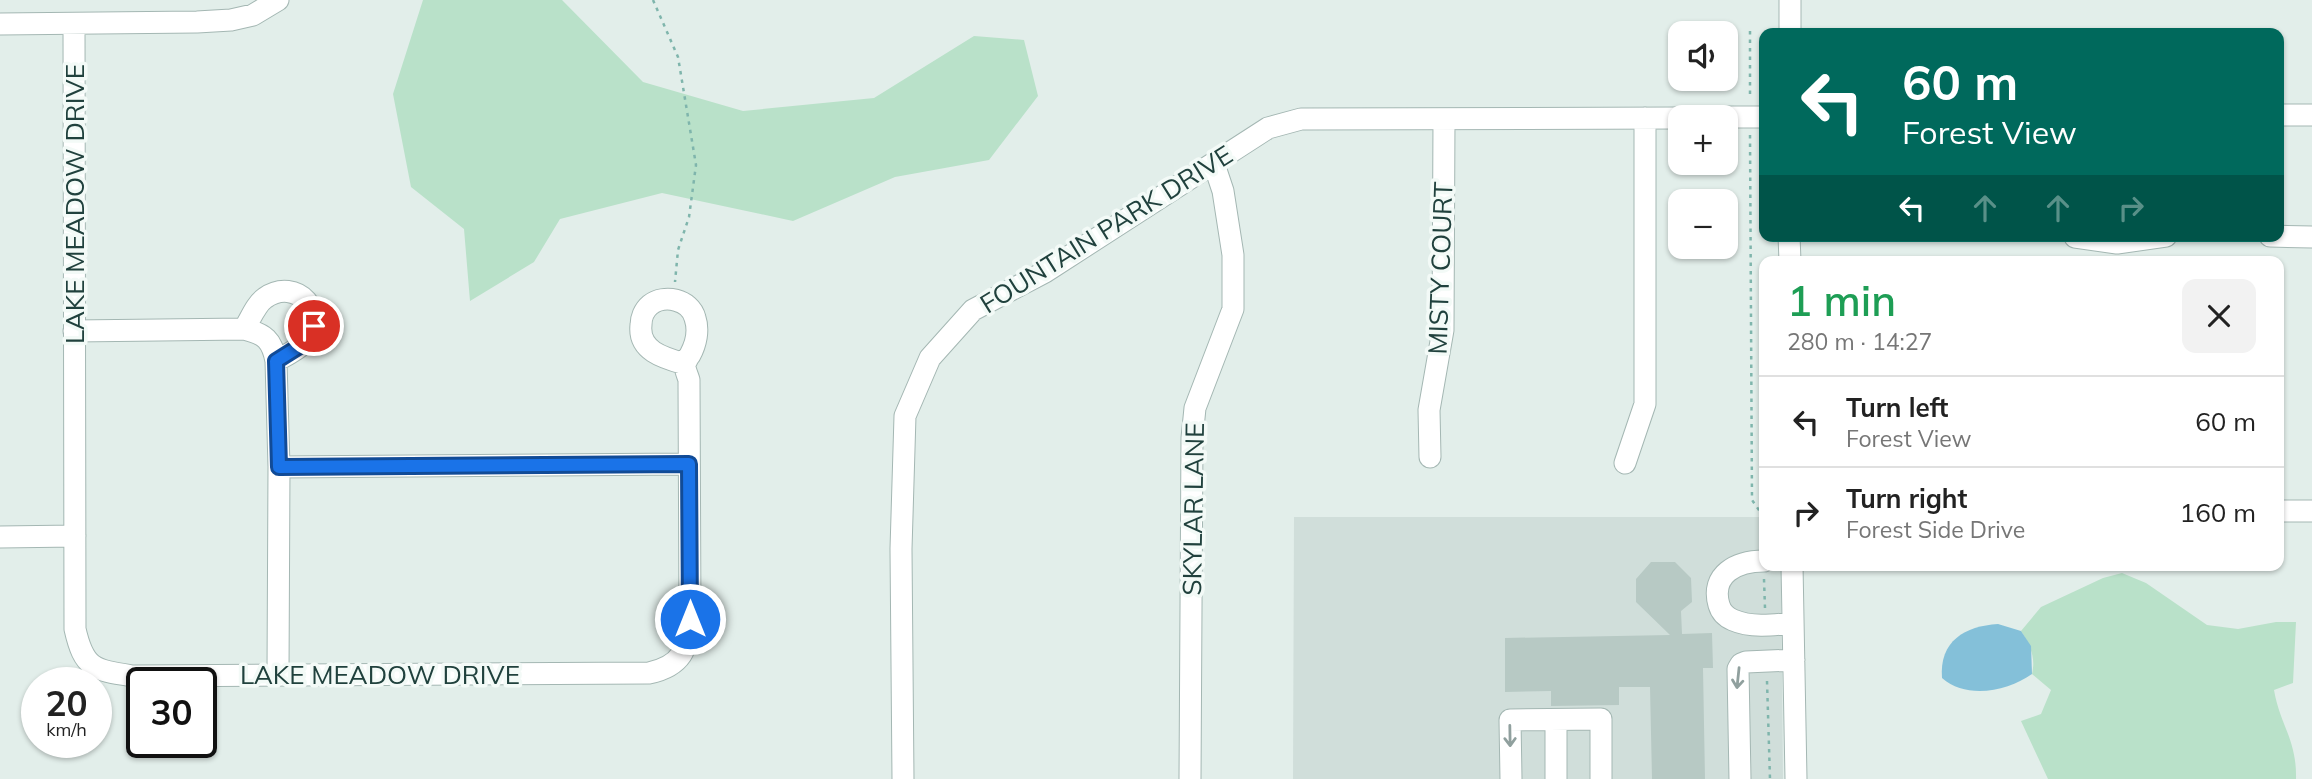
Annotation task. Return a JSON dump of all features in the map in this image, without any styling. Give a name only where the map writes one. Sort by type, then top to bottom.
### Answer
[{"type":"street","points":[[0,24],[231,20],[253,15],[278,0]]},
{"type":"street","points":[[1790,0],[1790,28]]},
{"type":"street","name":"LAKE MEADOW DRIVE","points":[[74,24],[75,629],[80,648],[89,664],[107,672],[133,676],[635,673],[659,671],[677,660],[688,645],[690,619],[689,380],[685,364],[696,338],[695,317],[688,306],[673,299]]},
{"type":"street","points":[[2284,115],[2312,115]]},
{"type":"street","points":[[1738,117],[1757,117]]},
{"type":"street","points":[[1625,463],[1645,404],[1645,118]]},
{"type":"street","name":"FOUNTAIN PARK DRIVE","points":[[903,779],[901,549],[905,416],[930,358],[973,310],[1045,272],[1268,128],[1301,119],[1668,118]]},
{"type":"street","name":"MISTY COURT","points":[[1430,457],[1429,410],[1443,330],[1444,120]]},
{"type":"street","name":"SKYLAR LANE","points":[[1190,779],[1193,428],[1195,408],[1233,309],[1233,255],[1223,191],[1214,164]]},
{"type":"street","points":[[2284,236],[2312,237]]},
{"type":"street","points":[[244,329],[263,298],[290,292],[304,297],[313,310],[314,326],[303,344],[276,361]]},
{"type":"street","points":[[673,299],[651,304],[643,313],[640,333],[644,344],[654,353],[685,364]]},
{"type":"street","points":[[74,331],[244,329],[266,337],[273,346],[276,361],[279,467],[278,674]]},
{"type":"street","points":[[279,467],[689,464]]},
{"type":"street","points":[[2284,511],[2312,511]]},
{"type":"street","points":[[0,537],[75,536]]},
{"type":"street","points":[[1759,561],[1748,561],[1726,571],[1718,582],[1717,596],[1721,612],[1732,620],[1750,625],[1782,624]]},
{"type":"street","points":[[1769,660],[1782,624],[1791,571]]},
{"type":"street","points":[[1782,624],[1794,660],[1796,779]]},
{"type":"street","points":[[1740,779],[1738,669],[1741,663],[1746,662],[1794,660]]},
{"type":"street","points":[[1511,779],[1510,720],[1601,719],[1601,779]]},
{"type":"street","points":[[1556,720],[1556,779]]},
{"type":"path","points":[[653,0],[678,57],[696,165],[689,217],[678,250],[673,299]]},
{"type":"path","points":[[1750,31],[1757,117],[1752,500],[1759,510]]},
{"type":"path","points":[[1769,660],[1770,779]]},
{"type":"shaded area","points":[[1294,517],[1759,517],[1759,571],[1781,571],[1783,779],[1293,779]]},
{"type":"green space","points":[[423,0],[562,0],[643,82],[743,111],[874,98],[974,36],[1024,40],[1038,96],[989,160],[895,177],[793,221],[662,193],[560,219],[534,262],[470,301],[464,229],[411,187],[393,94]]},
{"type":"green space","points":[[2122,573],[2146,583],[2207,625],[2238,629],[2276,622],[2296,622],[2293,683],[2274,690],[2294,754],[2296,779],[2048,779],[2021,721],[2041,714],[2051,690],[2032,674],[2031,651],[2021,631],[2041,607],[2103,578]]},
{"type":"water","points":[[1998,624],[2021,631],[2031,646],[2032,674],[2011,685],[1987,691],[1963,689],[1942,678],[1945,654],[1956,638],[1975,628]]},
{"type":"building","points":[[1651,562],[1675,562],[1691,578],[1692,602],[1681,611],[1682,634],[1712,633],[1713,668],[1703,668],[1705,779],[1652,779],[1650,687],[1619,687],[1619,705],[1551,706],[1551,691],[1505,692],[1505,638],[1670,635],[1636,602],[1636,579]]},
{"type":"route","points":[[314,326],[303,344],[276,361],[279,467],[689,464],[690,619]]}]
